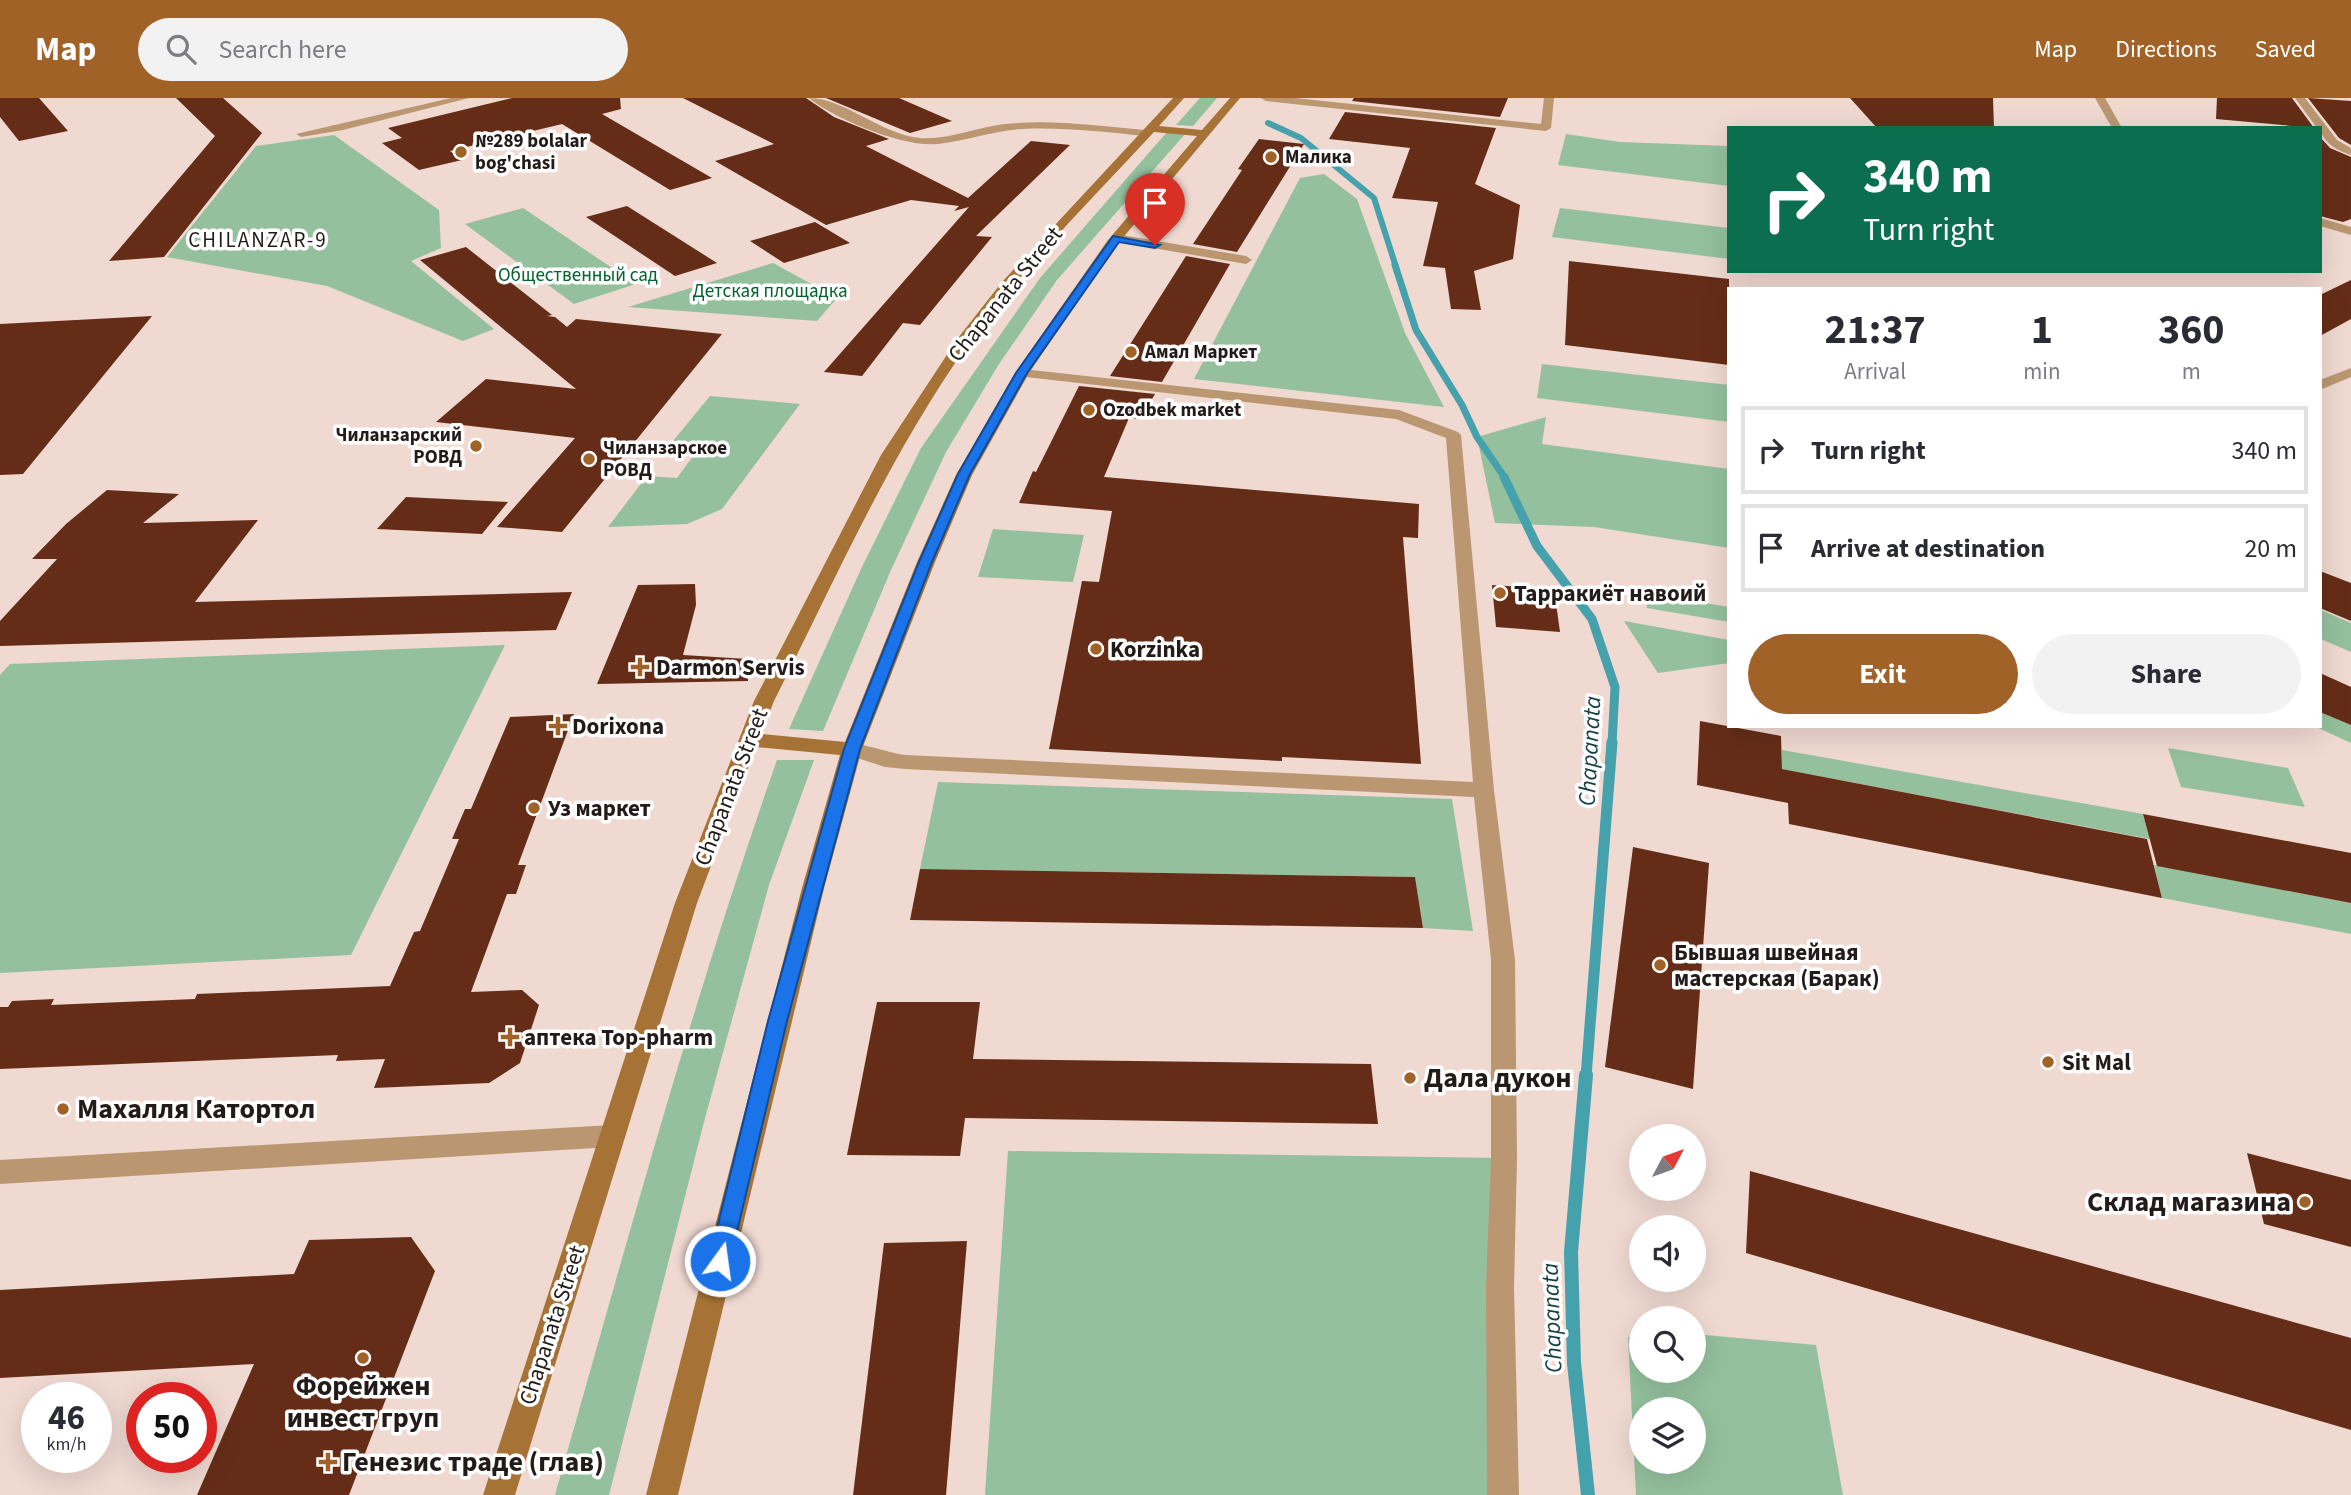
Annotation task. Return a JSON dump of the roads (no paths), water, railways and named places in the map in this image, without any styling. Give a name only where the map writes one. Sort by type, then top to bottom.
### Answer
[{"type":"main road","name":"Chapanata Street","points":[[499,1495],[686,903],[764,701],[827,572],[889,455],[963,341],[1007,285],[1179,98]]},
{"type":"main road","points":[[662,1495],[778,1021],[852,749],[926,562],[964,474],[1022,373],[1116,238],[1234,98]]},
{"type":"main road","points":[[1148,130],[1205,134]]},
{"type":"main road","points":[[748,740],[852,749]]},
{"type":"street","points":[[301,134],[464,98]]},
{"type":"street","points":[[814,98],[902,139],[919,142],[956,139],[1002,127],[1038,124],[1148,130]]},
{"type":"street","points":[[1266,98],[1546,128],[1549,98]]},
{"type":"street","points":[[2100,98],[2115,126]]},
{"type":"street","points":[[2300,98],[2321,126]]},
{"type":"street","points":[[2322,127],[2333,142],[2351,152]]},
{"type":"street","points":[[2322,223],[2351,231]]},
{"type":"street","points":[[1116,238],[1246,260]]},
{"type":"street","points":[[2322,385],[2351,372]]},
{"type":"street","points":[[1022,373],[1399,415],[1453,435],[1484,790],[1503,960],[1504,1158],[1500,1288],[1503,1495]]},
{"type":"street","points":[[852,749],[885,760],[917,763],[1484,790]]},
{"type":"street","points":[[0,1172],[612,1136]]},
{"type":"waterway","name":"Chapanata","points":[[1268,123],[1301,138],[1374,198],[1396,267]]},
{"type":"waterway","name":"Chapanata","points":[[1395,265],[1416,330],[1462,405],[1477,437],[1505,478]]},
{"type":"waterway","name":"Chapanata","points":[[1504,477],[1537,546],[1592,619],[1615,687],[1612,744]]},
{"type":"waterway","name":"Chapanata","points":[[1586,1077],[1612,742]]},
{"type":"waterway","name":"Chapanata","points":[[1586,1075],[1571,1252],[1574,1363],[1588,1495]]},
{"type":"place","name":"№289 bolalar bog'chasi","points":[[461,152]]},
{"type":"place","name":"Малика","points":[[1271,157]]},
{"type":"place","name":"Амал Маркет","points":[[1131,352]]},
{"type":"place","name":"Ozodbek market","points":[[1089,410]]},
{"type":"place","name":"Чиланзарский РОВД","points":[[476,446]]},
{"type":"place","name":"Чиланзарское РОВД","points":[[589,459]]},
{"type":"place","name":"Тарракиёт навоий","points":[[1500,593]]},
{"type":"place","name":"Korzinka","points":[[1096,649]]},
{"type":"place","name":"Darmon Servis","points":[[640,667]]},
{"type":"place","name":"Dorixona","points":[[558,726]]},
{"type":"place","name":"Уз маркет","points":[[534,808]]},
{"type":"place","name":"Бывшая швейная мастерская (Барак)","points":[[1660,965]]},
{"type":"place","name":"аптека Top-pharm","points":[[510,1037]]},
{"type":"place","name":"Sit Mal","points":[[2048,1062]]},
{"type":"place","name":"Дала дукон","points":[[1410,1078]]},
{"type":"place","name":"Махалля Катортол","points":[[63,1109]]},
{"type":"place","name":"Склад магазина","points":[[2305,1202]]},
{"type":"place","name":"Форейжен инвест груп","points":[[363,1358]]},
{"type":"place","name":"Генезис траде (глав)","points":[[328,1462]]},
{"type":"district","name":"CHILANZAR-9","points":[[258,240]]},
{"type":"park label","name":"Общественный сад","points":[[578,275]]},
{"type":"park label","name":"Детская площадка","points":[[770,291]]}]
